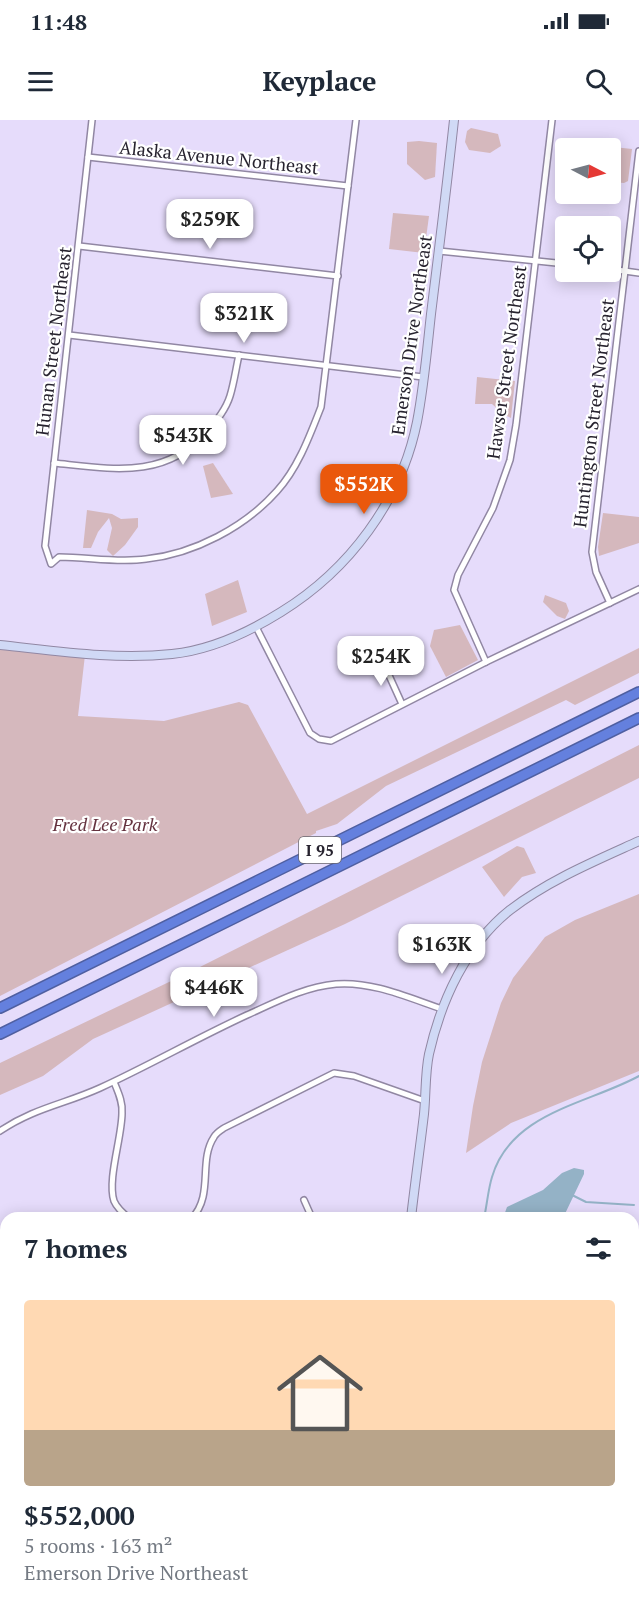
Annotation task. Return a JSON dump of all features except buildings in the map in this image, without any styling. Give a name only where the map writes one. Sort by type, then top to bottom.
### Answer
[{"type":"highway","name":"I 95","points":[[0,1008],[639,692]]},
{"type":"highway","name":"I 95","points":[[0,1034],[639,718]]},
{"type":"street","name":"Hunan Street Northeast","points":[[92,120],[45,546],[51,564],[60,557],[145,560],[172,555],[201,546],[241,524],[278,491],[306,446],[321,406],[327,365]]},
{"type":"street","points":[[327,365],[356,120]]},
{"type":"street","name":"Emerson Drive Northeast","points":[[0,645],[96,656],[135,656],[174,654],[213,644],[256,627],[299,601],[334,572],[366,535],[384,508],[407,458],[417,423],[454,120]]},
{"type":"street","name":"Hawser Street Northeast","points":[[486,662],[454,590],[458,575],[493,508],[510,460],[552,120]]},
{"type":"street","name":"Huntington Street Northeast","points":[[610,603],[596,572],[592,552],[639,151]]},
{"type":"street","name":"Alaska Avenue Northeast","points":[[88,157],[348,186]]},
{"type":"street","points":[[79,246],[338,276]]},
{"type":"street","points":[[439,251],[555,263]]},
{"type":"street","points":[[621,271],[639,273]]},
{"type":"street","points":[[69,335],[423,377]]},
{"type":"street","points":[[54,463],[118,469],[143,468],[173,459],[197,443],[218,420],[230,397],[239,355]]},
{"type":"street","points":[[256,627],[310,733],[319,739],[331,741],[486,662],[639,589]]},
{"type":"street","points":[[382,660],[402,704]]},
{"type":"street","points":[[412,1212],[429,1056],[451,986],[471,952],[502,917],[540,889],[639,841]]},
{"type":"street","points":[[0,1131],[18,1119],[57,1103],[86,1095],[228,1024],[311,988],[339,984],[379,988],[442,1009]]},
{"type":"street","points":[[198,1212],[203,1199],[209,1149],[214,1136],[224,1128],[334,1073],[354,1076],[425,1101]]},
{"type":"street","points":[[114,1082],[122,1101],[122,1114],[113,1187],[114,1201],[122,1212]]},
{"type":"street","points":[[304,1200],[309,1212]]},
{"type":"green space","points":[[471,128],[498,134],[501,146],[490,153],[469,150],[465,142],[467,131]]},
{"type":"green space","points":[[407,142],[437,143],[435,177],[425,180],[407,164]]},
{"type":"green space","points":[[621,148],[632,149],[628,181],[621,183]]},
{"type":"green space","points":[[393,213],[429,216],[424,253],[389,249]]},
{"type":"green space","points":[[477,377],[515,381],[511,418],[492,404],[475,404]]},
{"type":"green space","points":[[213,463],[233,494],[211,498],[203,466]]},
{"type":"green space","points":[[87,510],[112,514],[121,519],[138,518],[138,527],[125,545],[113,556],[107,550],[112,528],[109,518],[98,532],[91,548],[83,548]]},
{"type":"green space","points":[[603,513],[639,517],[639,543],[599,556],[598,547]]},
{"type":"green space","points":[[238,580],[247,612],[212,626],[205,594]]},
{"type":"green space","points":[[545,595],[566,603],[569,611],[565,619],[557,616],[543,602]]},
{"type":"green space","points":[[460,625],[478,660],[446,677],[430,646],[434,630]]},
{"type":"green space","name":"Fred Lee Park","points":[[0,645],[85,655],[78,716],[164,721],[239,702],[248,705],[307,814],[639,648],[639,673],[575,705],[566,700],[386,786],[337,824],[316,831],[0,996]]},
{"type":"green space","points":[[639,745],[639,778],[345,924],[93,1039],[43,1076],[0,1095],[0,1063],[192,971]]},
{"type":"green space","points":[[517,846],[524,848],[536,873],[522,877],[504,897],[482,867]]},
{"type":"green space","points":[[639,894],[639,1071],[511,1123],[466,1153],[482,1062],[501,1003],[513,978],[545,937],[575,920]]},
{"type":"water","points":[[574,1168],[584,1170],[566,1212],[505,1212],[507,1207],[543,1190],[562,1173]]},
{"type":"waterway","points":[[485,1212],[492,1177],[502,1155],[516,1138],[533,1124],[554,1113],[639,1076]]},
{"type":"waterway","points":[[572,1195],[586,1202],[634,1205]]}]
